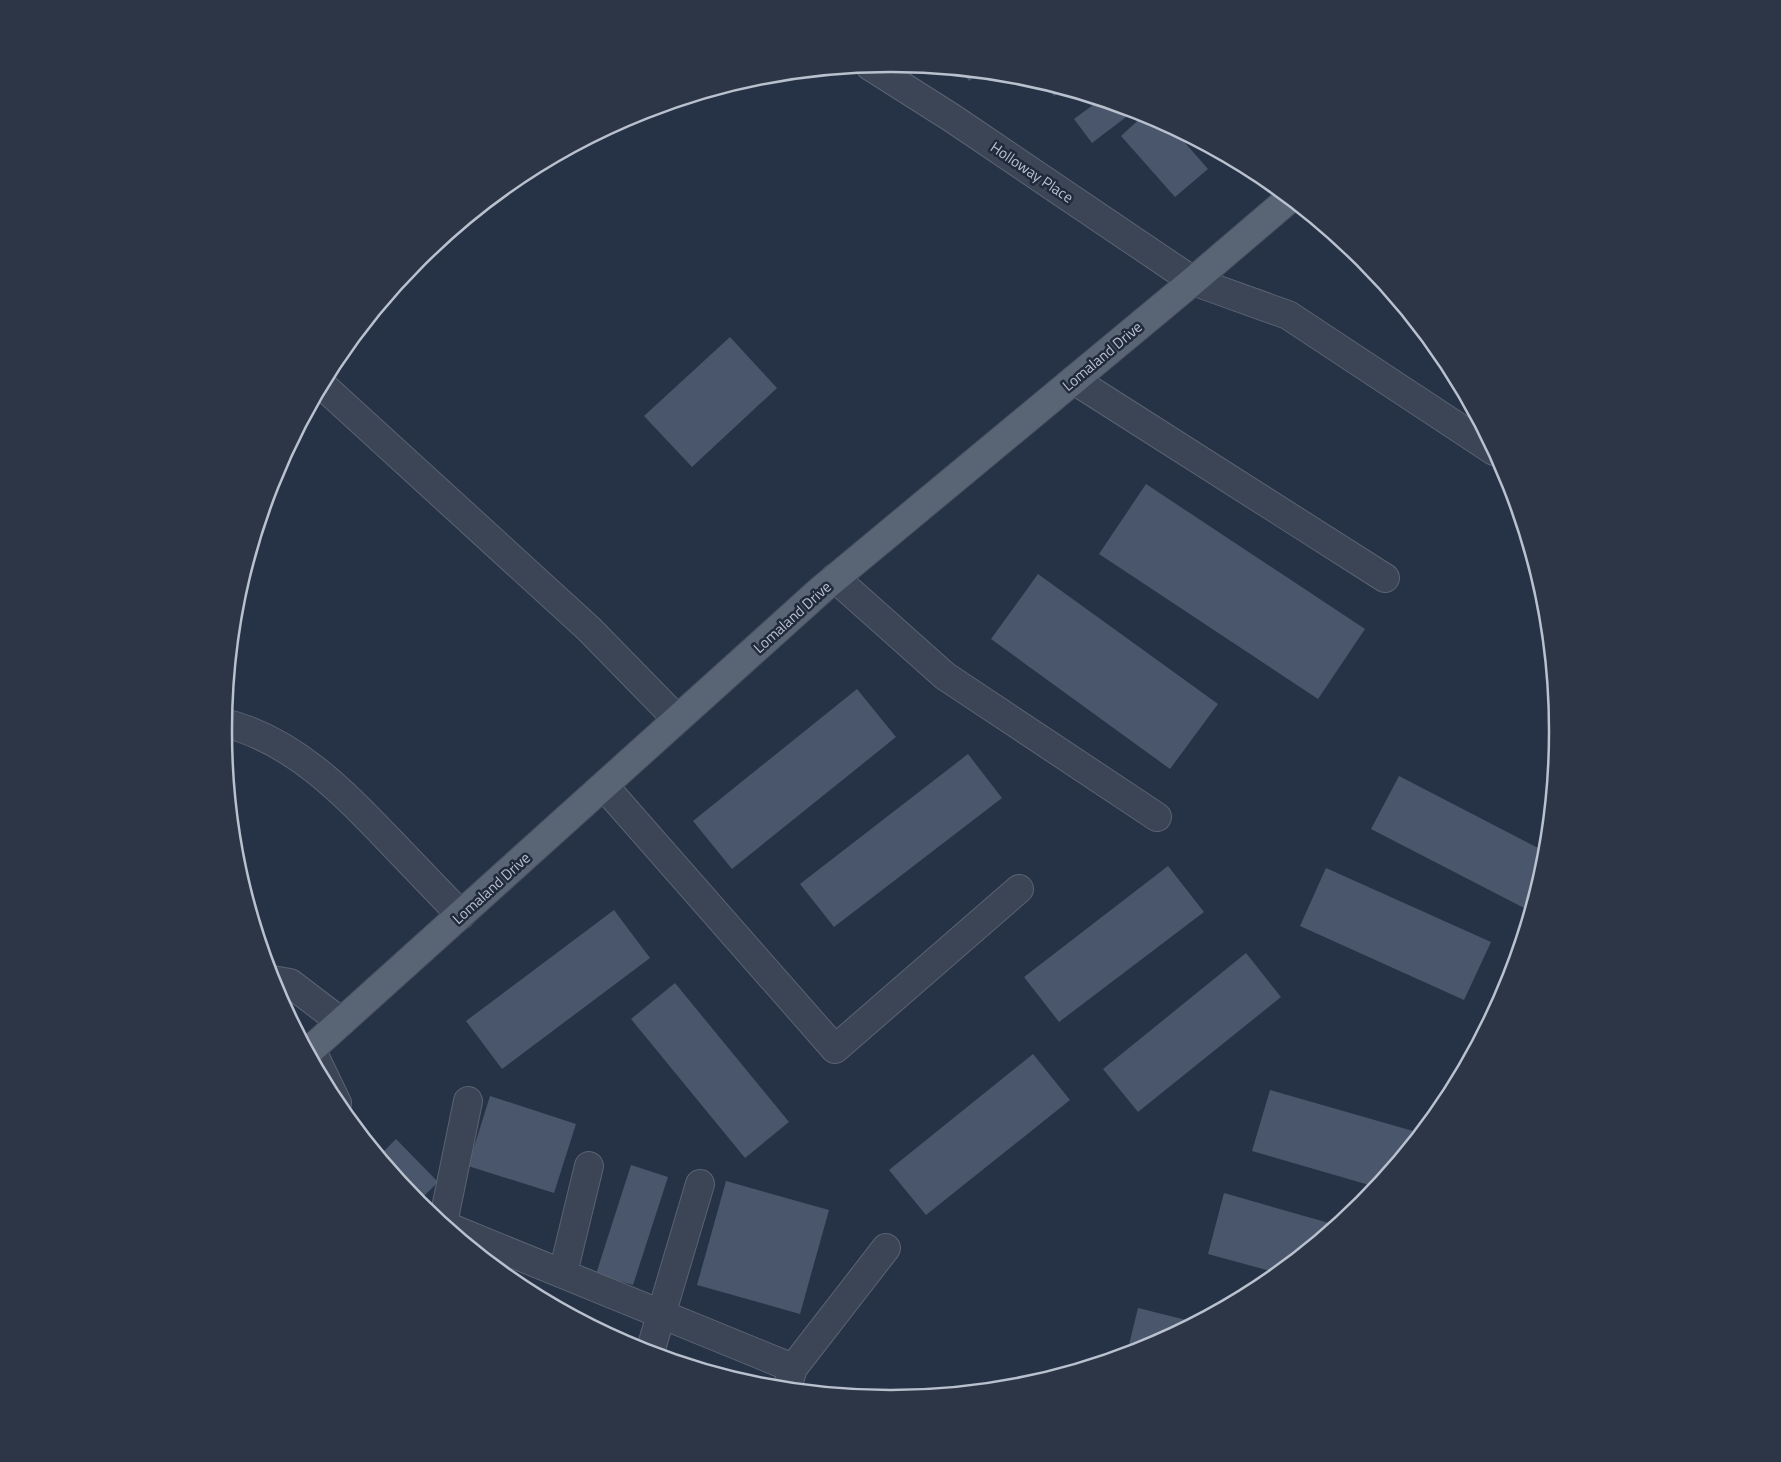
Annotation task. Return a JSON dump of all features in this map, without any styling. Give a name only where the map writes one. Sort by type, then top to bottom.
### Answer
[{"type":"main road","name":"Lomaland Drive","points":[[313,1047],[835,578],[1284,204]]},
{"type":"street","name":"Holloway Place","points":[[880,72],[952,118],[1192,281],[1288,315],[1483,443]]},
{"type":"street","points":[[1074,380],[1385,578]]},
{"type":"street","points":[[327,390],[589,629],[677,719]]},
{"type":"street","points":[[835,578],[945,676],[1157,816]]},
{"type":"street","points":[[232,720],[296,754],[350,799],[460,915]]},
{"type":"street","points":[[604,786],[835,1049],[1019,889]]},
{"type":"street","points":[[281,982],[290,983],[341,1022]]},
{"type":"street","points":[[445,1215],[468,1101]]},
{"type":"street","points":[[563,1273],[589,1166]]},
{"type":"street","points":[[652,1344],[700,1184]]},
{"type":"street","points":[[467,1234],[662,1314],[790,1378],[886,1248]]},
{"type":"building","points":[[1093,105],[1126,117],[1092,143],[1074,119]]},
{"type":"building","points":[[1137,121],[1183,141],[1208,169],[1175,197],[1121,136]]},
{"type":"building","points":[[730,337],[777,388],[692,467],[644,416]]},
{"type":"building","points":[[1146,484],[1365,629],[1318,699],[1099,554]]},
{"type":"building","points":[[1038,574],[1218,704],[1170,769],[991,639]]},
{"type":"building","points":[[857,689],[896,737],[732,869],[693,821]]},
{"type":"building","points":[[968,754],[1002,798],[834,927],[800,884]]},
{"type":"building","points":[[1399,776],[1538,848],[1525,908],[1371,829]]},
{"type":"building","points":[[1168,866],[1204,912],[1059,1022],[1024,977]]},
{"type":"building","points":[[1326,868],[1491,942],[1464,1000],[1300,926]]},
{"type":"building","points":[[614,910],[650,958],[502,1069],[466,1021]]},
{"type":"building","points":[[1246,953],[1281,997],[1138,1112],[1103,1069]]},
{"type":"building","points":[[675,983],[789,1122],[745,1158],[631,1019]]},
{"type":"building","points":[[1033,1054],[1070,1100],[926,1215],[889,1170]]},
{"type":"building","points":[[1270,1090],[1414,1131],[1368,1185],[1252,1151]]},
{"type":"building","points":[[490,1096],[576,1124],[554,1193],[468,1166]]},
{"type":"building","points":[[396,1139],[438,1182],[424,1196],[384,1151]]},
{"type":"building","points":[[631,1165],[668,1177],[633,1285],[596,1274]]},
{"type":"building","points":[[726,1181],[829,1210],[800,1314],[697,1285]]},
{"type":"building","points":[[1224,1193],[1328,1223],[1268,1270],[1208,1254]]},
{"type":"building","points":[[1138,1308],[1186,1320],[1182,1322],[1129,1344]]}]
